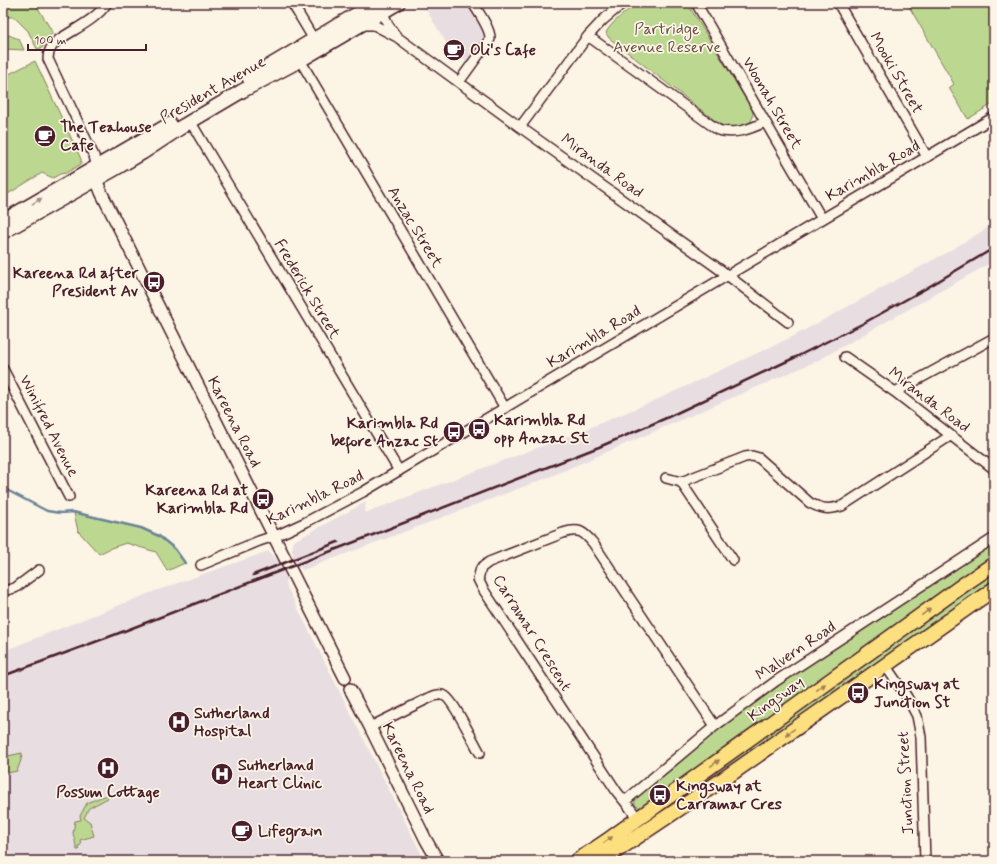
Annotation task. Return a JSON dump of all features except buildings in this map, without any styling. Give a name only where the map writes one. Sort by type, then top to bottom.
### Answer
[{"type":"main road","name":"President Avenue","points":[[3,221],[98,173],[142,153],[190,121],[242,90],[300,60],[341,30],[379,8],[398,3]]},
{"type":"main road","name":"President Avenue","points":[[3,232],[314,40],[362,24],[379,8]]},
{"type":"main road","name":"Kingsway","points":[[577,861],[994,564]]},
{"type":"main road","points":[[602,861],[725,778],[994,588]]},
{"type":"main road","points":[[638,819],[647,831]]},
{"type":"street","points":[[98,173],[93,153],[48,59],[48,55],[52,46],[57,40],[95,16],[107,3]]},
{"type":"street","points":[[292,3],[314,40]]},
{"type":"street","points":[[459,82],[490,39],[489,31],[473,3]]},
{"type":"street","points":[[520,127],[588,36],[603,20],[623,3]]},
{"type":"street","name":"Woonah Street","points":[[696,3],[822,219]]},
{"type":"street","name":"Mooki Street","points":[[838,3],[927,157]]},
{"type":"street","name":"Miranda Road","points":[[379,8],[388,25],[397,37]]},
{"type":"street","name":"Miranda Road","points":[[362,24],[374,25],[397,37],[520,127],[728,275],[788,322]]},
{"type":"street","points":[[588,36],[718,130],[737,132],[755,127],[765,122]]},
{"type":"street","name":"Anzac Street","points":[[300,60],[505,408]]},
{"type":"street","name":"Karimbla Road","points":[[201,565],[313,519],[363,492],[994,117]]},
{"type":"street","name":"Frederick Street","points":[[190,121],[399,471]]},
{"type":"street","name":"Kareena Road","points":[[98,173],[98,184],[100,190],[345,678],[341,682],[342,687],[345,690],[350,690],[438,861]]},
{"type":"street","points":[[895,392],[994,338]]},
{"type":"street","name":"Miranda Road","points":[[845,357],[895,392],[994,469]]},
{"type":"street","name":"Winifred Avenue","points":[[3,369],[69,497]]},
{"type":"street","points":[[666,478],[681,482],[745,457],[752,456],[759,458],[810,503],[819,508],[831,509],[842,506],[950,436]]},
{"type":"street","points":[[681,482],[733,560]]},
{"type":"street","name":"Carramar Crescent","points":[[638,819],[617,792],[483,589],[478,579],[481,568],[489,562],[573,530],[588,536],[715,726]]},
{"type":"street","name":"Malvern Road","points":[[625,801],[715,726],[776,682],[994,538]]},
{"type":"street","points":[[3,591],[15,588],[39,570]]},
{"type":"street","name":"Junction Street","points":[[886,665],[907,697],[916,716],[921,737],[925,861]]},
{"type":"street","points":[[370,727],[427,699],[442,695],[455,707],[480,753]]},
{"type":"shaded area","points":[[422,3],[467,3],[485,34],[484,38],[467,61],[450,49]]},
{"type":"shaded area","name":"Sutherland Hospital","points":[[994,224],[994,261],[817,361],[547,478],[303,570],[299,567],[284,574],[287,587],[425,861],[3,861],[3,651],[155,591],[269,551],[279,562],[293,557],[292,549],[294,541],[366,502],[365,513],[589,428],[656,400],[792,337],[944,254]]},
{"type":"green space","points":[[3,3],[35,3],[53,33],[46,39],[42,48],[37,49],[28,31],[14,17],[7,17],[3,19]]},
{"type":"green space","name":"Partridge Avenue Reserve","points":[[638,3],[687,3],[752,109],[753,114],[750,123],[737,128],[721,125],[609,38],[606,33],[611,25]]},
{"type":"green space","points":[[907,3],[994,3],[994,103],[968,119],[949,88],[954,84]]},
{"type":"green space","points":[[3,33],[19,39],[24,50],[3,49]]},
{"type":"green space","points":[[35,61],[81,159],[81,164],[66,173],[60,174],[53,178],[42,173],[3,197],[3,77]]},
{"type":"green space","points":[[74,513],[140,528],[159,536],[175,549],[185,563],[167,571],[156,552],[126,543],[99,554],[78,531]]},
{"type":"green space","points":[[994,538],[994,589],[698,791],[690,781],[643,808],[635,805],[637,791],[715,726]]},
{"type":"green space","points":[[22,753],[17,771],[3,774],[3,757]]},
{"type":"green space","points":[[109,795],[108,798],[89,808],[87,811],[84,818],[90,822],[94,836],[80,840],[81,845],[78,846],[79,850],[77,850],[73,833],[75,821],[81,820],[80,816],[87,803]]},
{"type":"waterway","points":[[3,488],[47,511],[60,513],[73,512],[141,528],[159,536],[175,549],[185,563]]},
{"type":"railway","points":[[3,676],[114,635],[383,531],[599,447],[664,419],[796,357],[862,324],[994,248]]},
{"type":"railway","points":[[253,575],[338,542]]},
{"type":"place","name":"Oli's Cafe","points":[[454,50]]},
{"type":"place","name":"The Teahouse Cafe","points":[[45,136]]},
{"type":"place","name":"Kareena Rd after President Av","points":[[154,282]]},
{"type":"place","name":"Karimbla Rd opp Anzac St","points":[[479,429]]},
{"type":"place","name":"Karimbla Rd before Anzac St","points":[[454,432]]},
{"type":"place","name":"Kareena Rd at Karimbla Rd","points":[[263,499]]},
{"type":"place","name":"Kingsway at Junction St","points":[[858,693]]},
{"type":"place","name":"Sutherland Hospital","points":[[179,722]]},
{"type":"place","name":"Possum Cottage","points":[[108,768]]},
{"type":"place","name":"Sutherland Heart Clinic","points":[[222,774]]},
{"type":"place","name":"Kingsway at Carramar Cres","points":[[660,795]]},
{"type":"place","name":"Lifegrain","points":[[242,831]]}]
